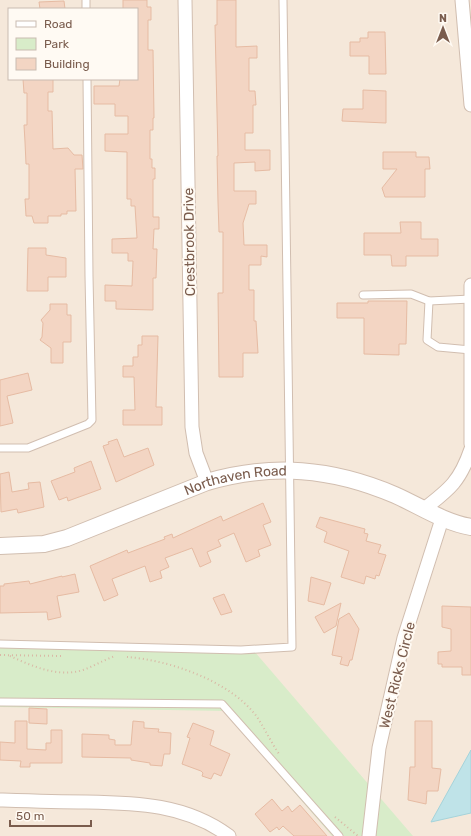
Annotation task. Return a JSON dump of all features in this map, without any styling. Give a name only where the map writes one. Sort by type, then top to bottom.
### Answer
[{"type":"street","name":"Crestbrook Drive","points":[[185,0],[192,427],[196,453],[207,482]]},
{"type":"street","points":[[462,0],[471,105]]},
{"type":"street","points":[[471,285],[471,444]]},
{"type":"street","points":[[424,510],[457,480],[465,467],[471,449]]},
{"type":"street","name":"Northaven Road","points":[[0,546],[44,544],[67,538],[207,482],[231,475],[289,470],[309,471],[349,479],[396,495],[442,519],[471,527]]},
{"type":"street","name":"West Ricks Circle","points":[[369,836],[374,777],[380,741],[404,638],[442,519]]},
{"type":"street","points":[[0,800],[139,803],[185,813],[201,819],[228,836]]},
{"type":"lane","points":[[0,644],[241,650],[292,647],[283,0]]},
{"type":"lane","points":[[0,448],[28,448],[88,424],[92,420],[87,80]]},
{"type":"lane","points":[[363,296],[411,294],[429,301],[471,299]]},
{"type":"lane","points":[[429,301],[427,340],[438,347],[471,350]]},
{"type":"lane","points":[[0,702],[222,704],[339,836]]},
{"type":"path","points":[[9,655],[37,669],[70,671],[81,670],[115,656]]},
{"type":"shaded area","points":[[0,0],[471,0],[471,836],[0,836]]},
{"type":"green space","points":[[0,646],[254,651],[413,836],[332,836],[224,711],[0,707]]},
{"type":"water","points":[[471,750],[471,813],[431,822]]},
{"type":"building","points":[[123,0],[147,0],[147,7],[151,7],[151,20],[148,20],[148,50],[153,50],[154,118],[153,130],[150,130],[150,159],[152,159],[152,168],[155,168],[155,179],[153,179],[153,217],[159,217],[159,229],[154,229],[153,249],[157,249],[156,278],[153,278],[153,310],[116,309],[116,301],[105,301],[105,285],[132,286],[133,261],[128,261],[128,253],[112,253],[112,239],[137,238],[135,206],[131,206],[131,199],[127,199],[127,152],[105,151],[105,134],[128,134],[128,116],[115,116],[115,104],[94,104],[94,86],[119,86],[120,80],[138,80],[138,8],[123,8]]},
{"type":"building","points":[[217,0],[236,0],[236,47],[257,46],[257,58],[249,58],[249,91],[255,91],[256,105],[253,105],[253,133],[245,133],[245,150],[270,150],[270,170],[255,171],[255,162],[234,163],[234,191],[256,191],[256,204],[249,204],[243,223],[244,245],[267,245],[267,257],[261,256],[261,265],[249,265],[249,290],[254,290],[254,321],[256,321],[258,353],[243,353],[243,377],[219,377],[218,293],[223,293],[223,232],[219,232],[218,202],[215,25],[217,25]]},
{"type":"building","points":[[64,1],[65,8],[40,8],[39,2]]},
{"type":"building","points":[[368,32],[385,32],[386,74],[369,74],[369,56],[350,56],[350,42],[360,42],[360,38],[368,38]]},
{"type":"building","points":[[23,80],[53,80],[53,92],[48,92],[48,111],[52,111],[53,149],[68,148],[74,155],[82,155],[83,169],[75,169],[76,211],[67,211],[67,214],[61,214],[61,216],[48,216],[48,223],[34,223],[32,216],[26,216],[25,199],[29,199],[29,164],[26,164],[24,125],[27,125],[27,93],[24,93]]},
{"type":"building","points":[[363,90],[386,91],[386,123],[342,121],[343,109],[363,109]]},
{"type":"building","points":[[383,152],[416,152],[416,157],[429,157],[430,169],[425,169],[425,197],[385,197],[382,188],[397,169],[383,169]]},
{"type":"building","points":[[400,222],[421,222],[421,239],[438,239],[438,256],[406,256],[406,266],[392,266],[391,255],[364,255],[364,233],[401,233]]},
{"type":"building","points":[[28,248],[46,248],[46,255],[66,258],[66,277],[48,277],[48,291],[27,291]]},
{"type":"building","points":[[368,301],[407,301],[406,344],[399,344],[399,355],[364,354],[364,318],[337,318],[337,303],[368,303]]},
{"type":"building","points":[[50,304],[67,304],[67,315],[71,315],[71,342],[63,342],[63,363],[51,363],[51,348],[40,340],[42,337],[43,323],[41,320],[50,310]]},
{"type":"building","points":[[142,336],[158,336],[156,407],[162,407],[162,425],[123,425],[123,410],[135,410],[134,377],[123,377],[123,366],[133,366],[133,357],[138,357],[138,345],[142,345]]},
{"type":"building","points":[[28,373],[32,390],[7,396],[13,423],[0,426],[0,380]]},
{"type":"building","points":[[117,439],[124,457],[148,448],[154,465],[116,482],[103,446],[109,444],[108,442]]},
{"type":"building","points":[[91,461],[101,489],[68,501],[67,497],[59,500],[51,481],[75,472],[74,468]]},
{"type":"building","points":[[9,472],[12,492],[29,489],[28,483],[40,482],[44,507],[18,513],[17,509],[1,512],[0,474]]},
{"type":"building","points":[[263,503],[271,522],[263,525],[271,545],[258,550],[260,556],[246,562],[234,533],[218,540],[221,546],[207,552],[211,562],[200,567],[192,548],[165,558],[169,567],[160,571],[162,578],[150,582],[145,566],[112,579],[118,595],[104,601],[90,566],[127,550],[128,553],[165,539],[164,537],[172,534],[173,538],[221,516],[223,521]]},
{"type":"building","points":[[320,517],[365,529],[364,533],[368,534],[366,541],[381,545],[378,553],[386,555],[379,576],[376,575],[375,579],[366,576],[364,584],[341,577],[349,551],[324,542],[327,532],[316,527]]},
{"type":"building","points":[[75,574],[79,592],[57,596],[61,617],[48,620],[47,612],[0,613],[0,586],[4,586],[4,584],[29,581],[30,584]]},
{"type":"building","points":[[311,577],[331,583],[324,605],[308,601]]},
{"type":"building","points":[[224,594],[232,612],[221,615],[213,598]]},
{"type":"building","points":[[341,603],[336,626],[324,633],[315,617]]},
{"type":"building","points":[[442,606],[471,607],[471,675],[462,675],[462,667],[442,667],[442,664],[438,664],[438,652],[451,651],[451,629],[442,627]]},
{"type":"building","points":[[349,613],[359,629],[352,660],[350,660],[348,666],[340,664],[342,657],[332,655],[339,619]]},
{"type":"building","points":[[29,708],[47,709],[47,724],[29,723]]},
{"type":"building","points":[[15,721],[27,721],[27,749],[46,750],[46,743],[51,743],[51,730],[62,730],[62,763],[30,763],[30,767],[20,767],[21,761],[0,760],[0,742],[15,743]]},
{"type":"building","points":[[133,721],[144,722],[144,728],[159,729],[158,732],[171,733],[170,754],[164,754],[162,766],[150,765],[150,763],[131,760],[131,758],[82,757],[82,734],[109,735],[109,739],[115,740],[115,745],[131,745]]},
{"type":"building","points":[[415,721],[432,721],[432,768],[441,769],[438,791],[427,791],[426,804],[408,800],[410,767],[415,767]]},
{"type":"building","points":[[193,723],[214,731],[210,745],[230,754],[221,776],[214,773],[211,779],[202,776],[203,773],[201,771],[182,764],[190,738],[187,737]]},
{"type":"building","points":[[272,799],[282,811],[288,806],[292,812],[300,805],[327,836],[294,836],[283,826],[279,830],[277,827],[270,832],[255,814]]}]
